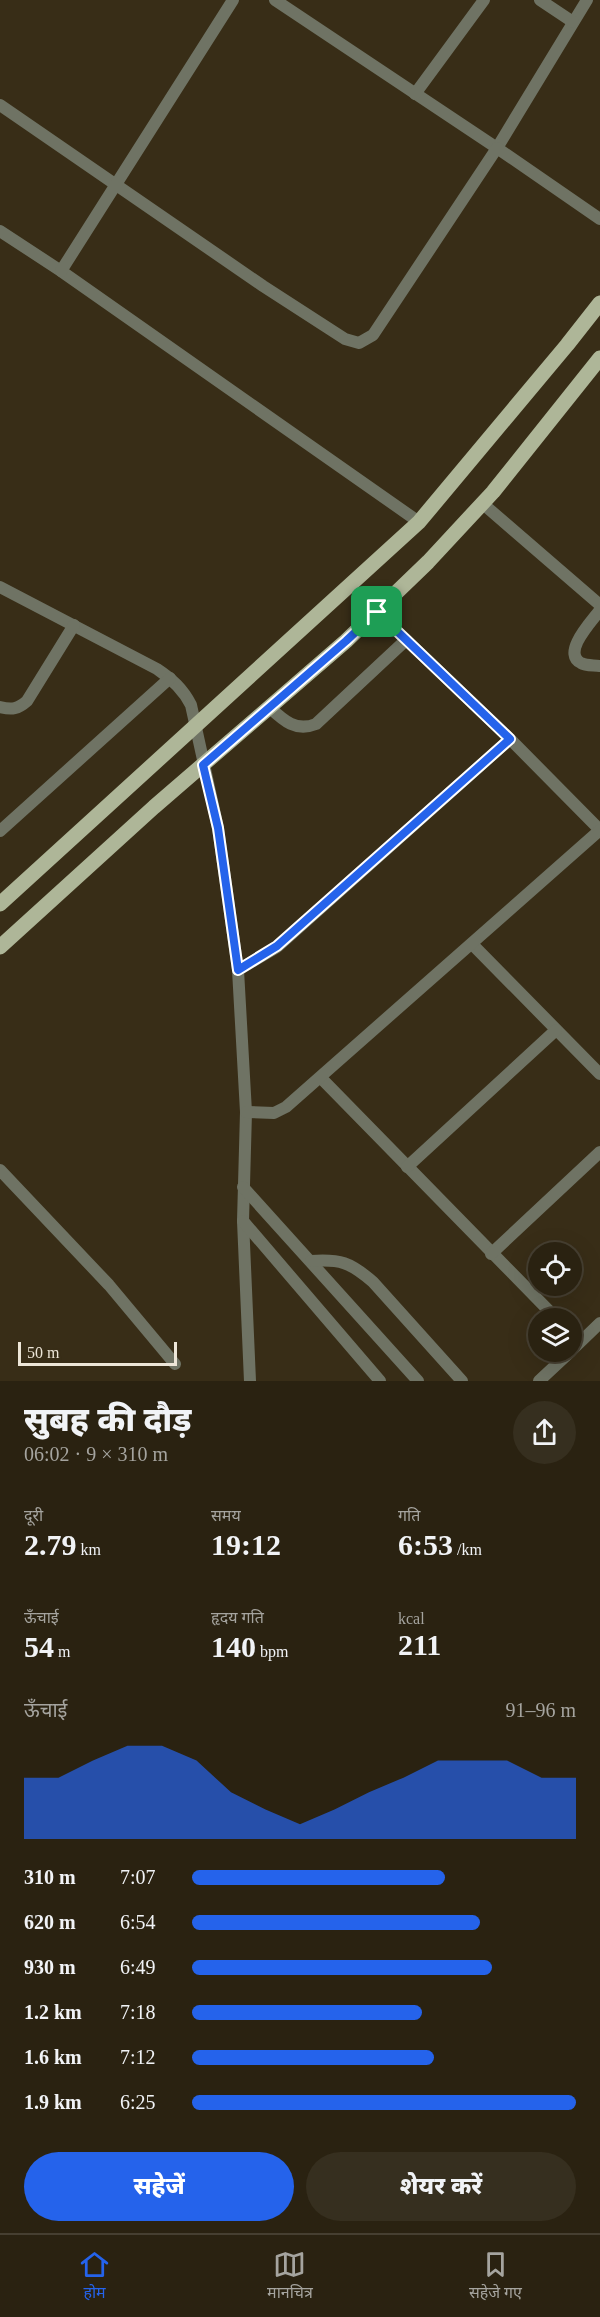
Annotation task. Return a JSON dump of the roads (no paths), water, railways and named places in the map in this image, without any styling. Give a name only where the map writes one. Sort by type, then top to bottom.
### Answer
[{"type":"main road","points":[[0,904],[419,522],[600,303]]},
{"type":"main road","points":[[0,947],[203,765],[346,641],[428,562],[482,503],[600,358]]},
{"type":"street","points":[[61,271],[233,0]]},
{"type":"street","points":[[275,0],[497,147],[600,219]]},
{"type":"street","points":[[415,94],[484,0]]},
{"type":"street","points":[[540,0],[573,22]]},
{"type":"street","points":[[0,105],[263,286],[345,339],[358,342],[373,335],[497,147],[587,0]]},
{"type":"street","points":[[0,231],[61,271],[419,522]]},
{"type":"street","points":[[482,503],[600,606]]},
{"type":"street","points":[[0,587],[157,669],[173,681],[191,705],[218,828],[238,970],[246,1112],[243,1221],[250,1381]]},
{"type":"street","points":[[600,610],[576,643],[574,651],[576,659],[582,664],[600,666]]},
{"type":"street","points":[[246,1112],[274,1113],[286,1107],[600,830],[510,739],[377,612]]},
{"type":"street","points":[[0,707],[10,710],[20,707],[27,701],[74,625]]},
{"type":"street","points":[[269,707],[294,727],[306,728],[316,724],[406,640]]},
{"type":"street","points":[[0,831],[173,681]]},
{"type":"street","points":[[238,970],[256,961],[284,941],[510,739]]},
{"type":"street","points":[[472,944],[600,1074]]},
{"type":"street","points":[[407,1167],[556,1030]]},
{"type":"street","points":[[321,1078],[546,1308]]},
{"type":"street","points":[[491,1254],[600,1152]]},
{"type":"street","points":[[0,1170],[109,1285],[175,1364]]},
{"type":"street","points":[[243,1187],[418,1381]]},
{"type":"street","points":[[243,1221],[380,1381]]},
{"type":"street","points":[[311,1261],[343,1261],[358,1270],[373,1282],[462,1381]]},
{"type":"street","points":[[582,1337],[600,1323]]},
{"type":"street","points":[[539,1381],[556,1362]]}]
